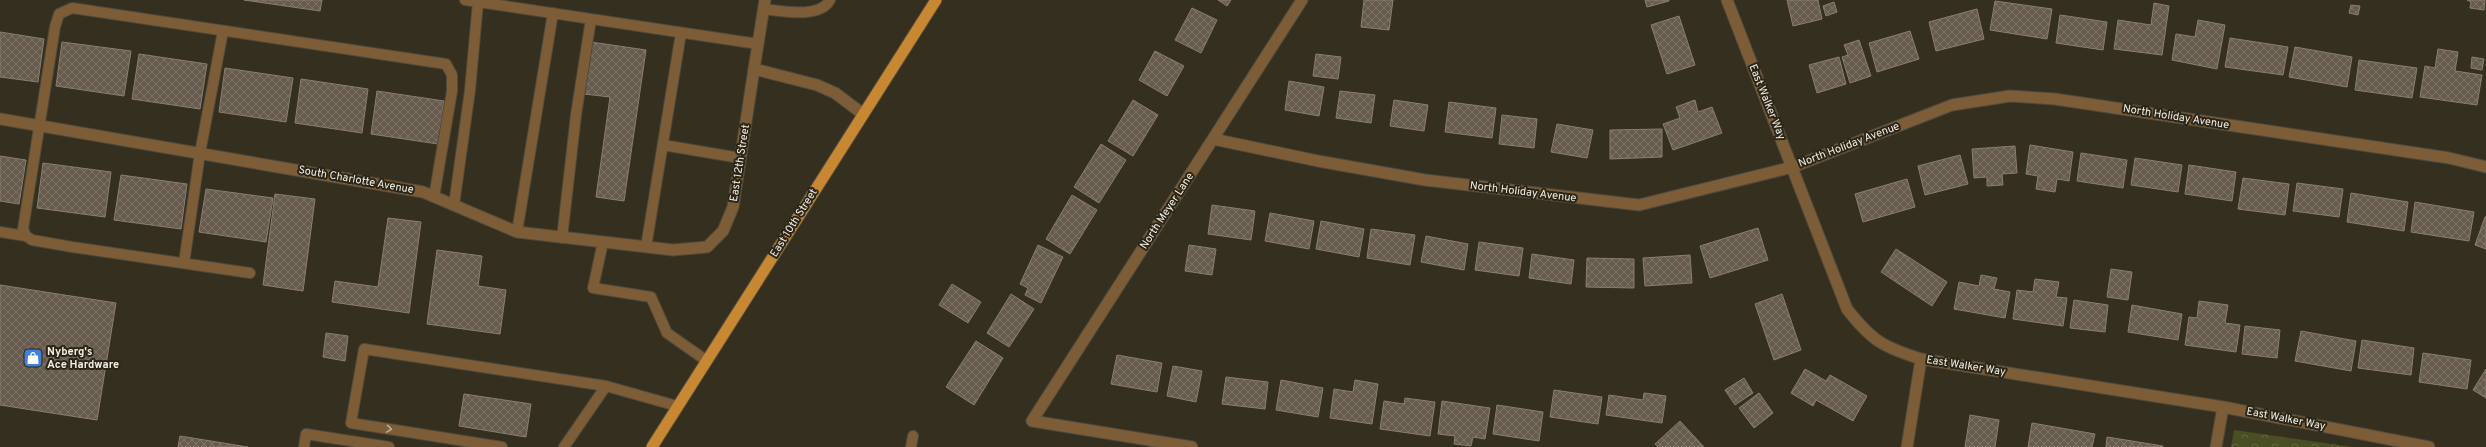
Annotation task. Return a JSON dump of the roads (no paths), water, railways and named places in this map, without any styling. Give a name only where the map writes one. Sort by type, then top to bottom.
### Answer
[{"type":"main road","name":"East 10th Street","points":[[652,447],[936,0]]},
{"type":"main road","points":[[658,447],[663,430]]},
{"type":"street","name":"North Meyer Lane","points":[[1192,447],[1032,421],[1302,0]]},
{"type":"street","name":"East Walker Way","points":[[1727,0],[1847,309],[1865,332],[1889,349],[1921,359],[2223,408],[2429,447]]},
{"type":"street","name":"East 12th Street","points":[[706,247],[723,231],[733,207],[764,5]]},
{"type":"street","points":[[754,69],[817,85],[835,92],[863,114]]},
{"type":"street","name":"North Holiday Avenue","points":[[1213,139],[1318,162],[1425,180],[1639,205],[1793,167],[1952,105],[2010,96],[2055,99],[2449,158],[2486,166]]},
{"type":"street","name":"South Charlotte Avenue","points":[[0,119],[423,192],[517,232],[673,250],[706,247]]},
{"type":"street","points":[[1908,447],[1921,359]]},
{"type":"street","points":[[2216,447],[2223,408]]},
{"type":"lane","points":[[465,0],[758,44]]},
{"type":"lane","points":[[764,5],[809,13],[828,4],[830,0]]},
{"type":"lane","points":[[454,205],[470,90],[478,2]]},
{"type":"lane","points":[[26,236],[23,229],[54,27],[59,14],[72,8],[446,64],[452,75],[452,91],[434,197]]},
{"type":"lane","points":[[517,232],[554,13]]},
{"type":"lane","points":[[562,238],[576,115],[591,19]]},
{"type":"lane","points":[[184,263],[200,153],[223,31]]},
{"type":"lane","points":[[646,247],[681,33]]},
{"type":"lane","points":[[663,145],[740,158]]},
{"type":"lane","points":[[0,232],[26,236],[32,240],[72,247],[250,273]]},
{"type":"lane","points":[[602,242],[593,288],[651,297],[667,333],[707,361]]},
{"type":"lane","points":[[502,447],[351,423],[364,349],[606,386],[677,406]]},
{"type":"lane","points":[[564,447],[606,386]]},
{"type":"lane","points":[[304,447],[306,434],[389,447]]},
{"type":"lane","points":[[911,447],[913,436]]},
{"type":"place","name":"Nyberg's Ace Hardware","points":[[33,358]]}]
